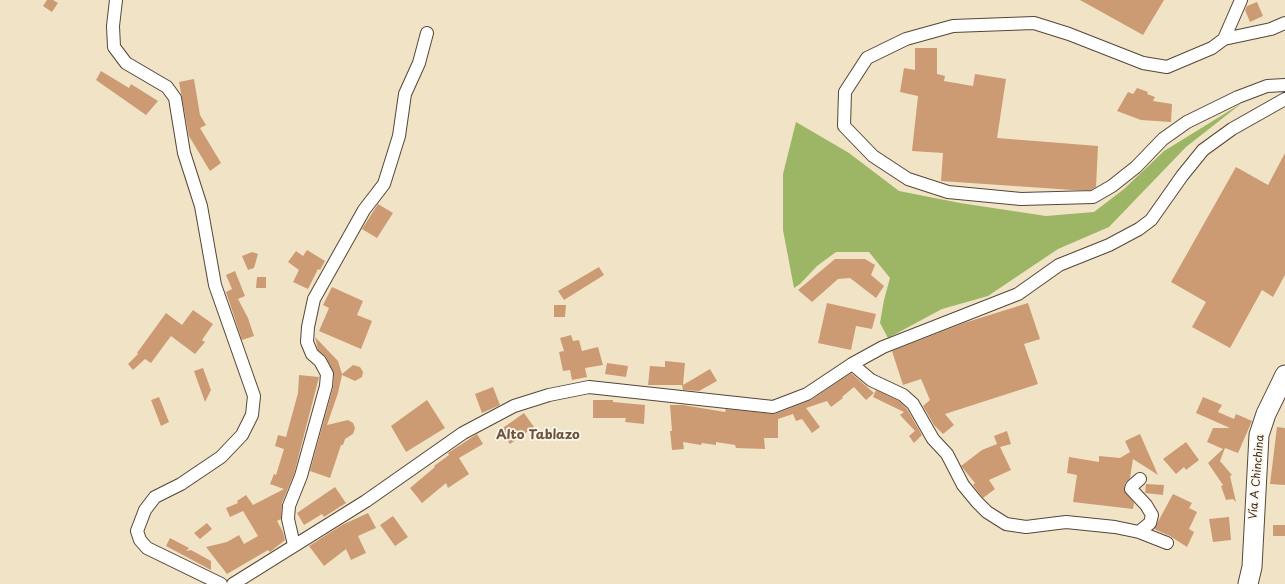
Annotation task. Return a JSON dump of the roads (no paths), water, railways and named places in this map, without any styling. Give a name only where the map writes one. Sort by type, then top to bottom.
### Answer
[{"type":"main road","name":"Vía A Chinchina","points":[[1252,578],[1256,455],[1259,435],[1266,414],[1285,375]]},
{"type":"street","points":[[116,0],[113,26],[114,47],[126,63],[167,87],[175,98],[184,153],[200,206],[215,285],[254,396],[252,415],[242,435],[221,457],[181,484],[155,497],[145,510],[137,531],[140,540],[147,548],[221,584]]},
{"type":"street","points":[[1224,39],[1241,0]]},
{"type":"street","points":[[1285,23],[1271,29],[1224,39],[1212,48],[1167,67],[1143,63],[1069,34],[1034,23],[954,26],[906,39],[867,58],[845,92],[844,126],[873,156],[908,179],[948,192],[1021,199],[1093,197],[1112,186],[1136,166],[1163,139],[1187,122],[1238,97],[1267,86],[1285,85]]},
{"type":"street","points":[[294,545],[289,524],[289,506],[301,476],[326,386],[327,374],[320,360],[312,354],[307,342],[308,327],[314,299],[364,210],[384,184],[399,136],[405,94],[419,64],[427,33]]},
{"type":"street","points":[[233,584],[366,501],[464,433],[514,406],[542,397],[589,387],[773,407],[807,394],[852,364],[883,347],[1018,294],[1059,265],[1109,245],[1139,229],[1151,220],[1182,176],[1203,150],[1232,129],[1285,98]]},
{"type":"street","points":[[852,364],[871,380],[903,395],[913,404],[934,438],[947,454],[963,485],[987,512],[1006,524],[1026,527],[1066,522],[1115,527],[1139,532],[1167,543]]},
{"type":"street","points":[[1139,532],[1150,523],[1152,515],[1146,505],[1131,489],[1132,486],[1140,479]]},
{"type":"district","name":"Alto Tablazo","points":[[538,435]]}]
